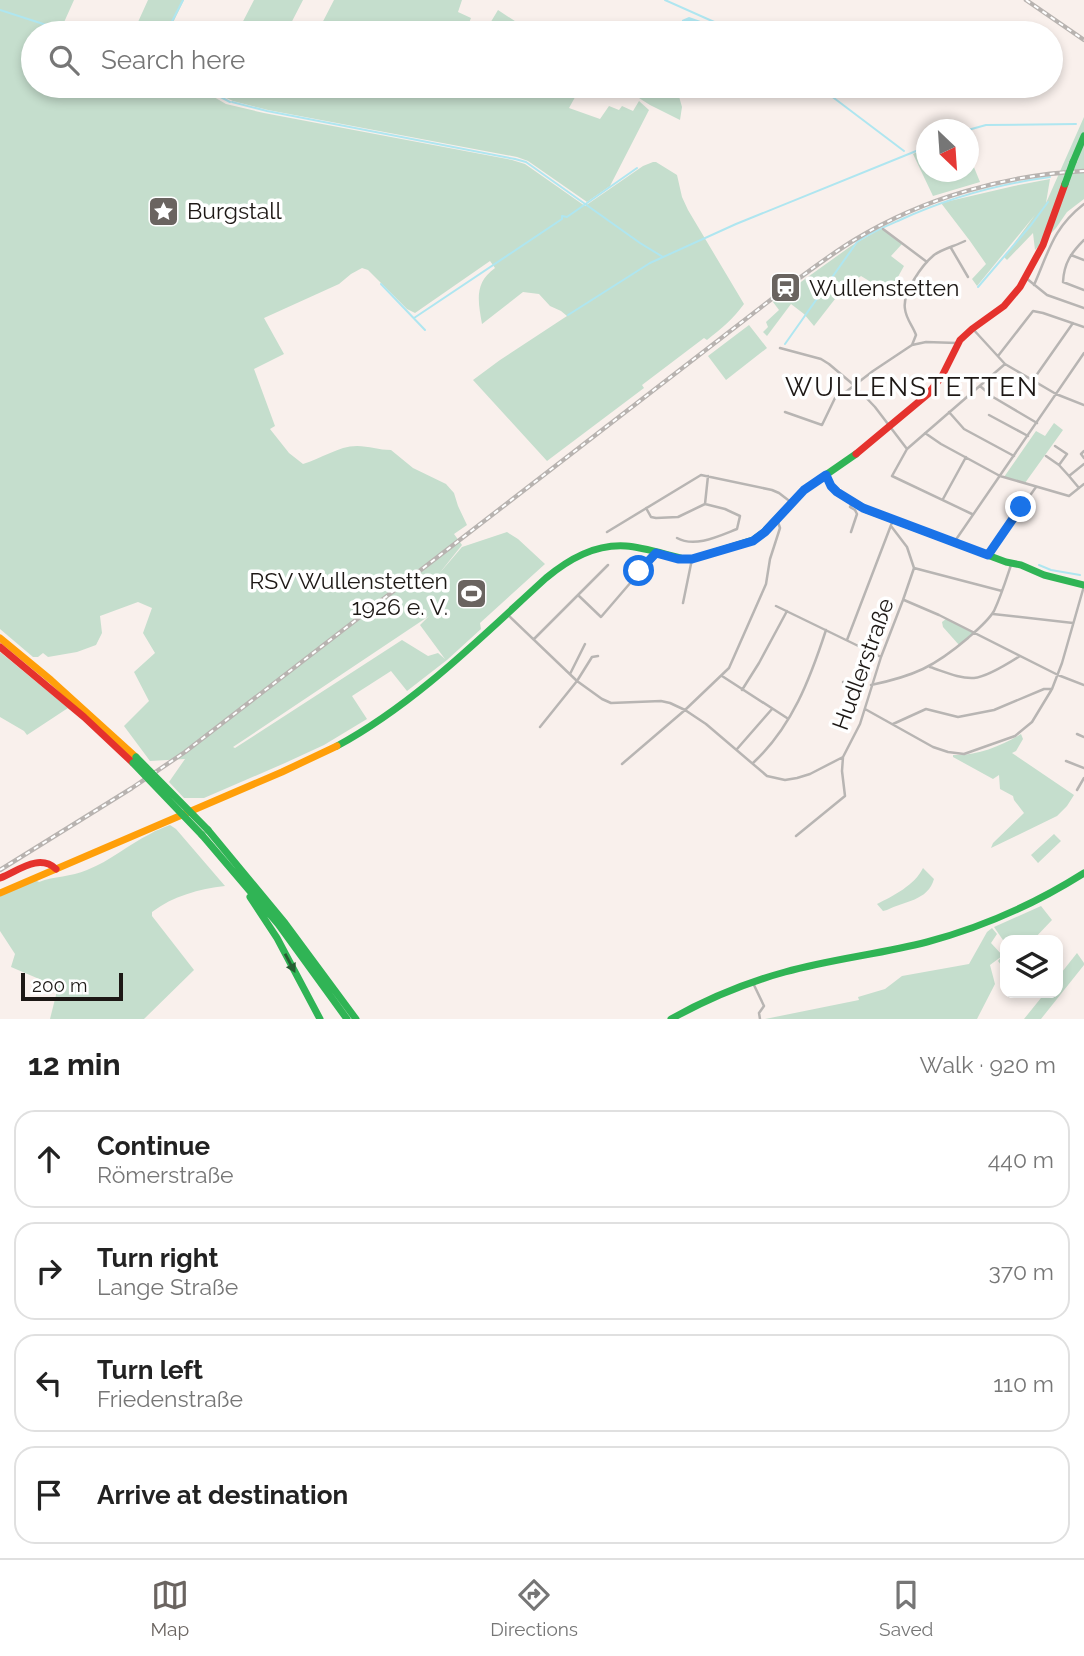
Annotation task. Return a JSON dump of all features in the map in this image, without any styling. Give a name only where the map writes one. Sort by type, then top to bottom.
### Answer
[{"type":"main road","points":[[0,894],[282,772],[365,730],[412,698],[559,567],[578,555],[608,547],[626,546],[678,559],[692,559],[753,541],[765,532],[804,490],[849,459],[937,384],[943,377],[957,343],[972,328],[1009,301],[1026,278],[1039,253],[1084,136]]},
{"type":"main road","points":[[826,475],[835,491],[892,523],[1039,573],[1084,585]]},
{"type":"main road","points":[[0,638],[51,680],[205,833],[269,902],[356,1019]]},
{"type":"main road","points":[[0,647],[134,760]]},
{"type":"main road","points":[[205,833],[273,931],[320,1019]]},
{"type":"main road","points":[[223,859],[292,942],[347,1019]]},
{"type":"main road","points":[[0,878],[42,861],[51,863],[57,869]]},
{"type":"main road","points":[[671,1019],[702,1002],[753,983],[800,969],[926,942],[979,926],[1040,899],[1084,873]]},
{"type":"street","points":[[1034,285],[1054,237],[1065,221],[1084,204]]},
{"type":"street","points":[[883,229],[927,262]]},
{"type":"street","points":[[1084,240],[1070,254],[1064,268],[1063,282],[1084,290]]},
{"type":"street","points":[[912,345],[916,335],[906,317],[905,301],[911,285],[936,253],[965,241]]},
{"type":"street","points":[[951,248],[968,277]]},
{"type":"street","points":[[1070,254],[1084,260]]},
{"type":"street","points":[[1026,278],[1047,295],[1084,308]]},
{"type":"street","points":[[998,356],[1033,311],[1084,327]]},
{"type":"street","points":[[1032,381],[1073,323]]},
{"type":"street","points":[[972,328],[1005,364],[1056,394],[1084,405]]},
{"type":"street","points":[[785,412],[822,425],[835,398],[912,345],[926,342],[957,343]]},
{"type":"street","points":[[780,348],[821,359],[855,386],[908,449]]},
{"type":"street","points":[[953,543],[1084,353]]},
{"type":"street","points":[[972,514],[892,476],[908,449],[1005,364]]},
{"type":"street","points":[[980,386],[991,396],[1037,423]]},
{"type":"street","points":[[949,412],[964,429],[1014,456]]},
{"type":"street","points":[[989,415],[1028,436]]},
{"type":"street","points":[[925,433],[940,444],[1000,475],[1036,487],[1069,496],[1084,484]]},
{"type":"street","points":[[1055,446],[1067,454],[1059,465]]},
{"type":"street","points":[[1084,451],[1081,454],[1084,458]]},
{"type":"street","points":[[1046,456],[1059,465],[1079,488]]},
{"type":"street","points":[[943,499],[966,457]]},
{"type":"street","points":[[1069,476],[1084,464]]},
{"type":"street","points":[[607,532],[701,475],[772,490],[792,503]]},
{"type":"street","points":[[705,504],[708,476]]},
{"type":"street","points":[[988,555],[1036,487]]},
{"type":"street","points":[[851,532],[857,514],[850,507],[853,502]]},
{"type":"street","points":[[646,508],[651,517],[656,518],[678,517],[705,504],[738,513],[740,516],[737,529],[700,541],[685,543],[677,538]]},
{"type":"street","points":[[622,764],[729,668],[766,584],[770,559],[780,528],[777,519]]},
{"type":"street","points":[[892,523],[911,555],[914,568],[1002,591]]},
{"type":"street","points":[[847,640],[892,523]]},
{"type":"street","points":[[578,595],[601,617],[656,553]]},
{"type":"street","points":[[683,603],[692,559]]},
{"type":"street","points":[[871,685],[900,679],[930,667],[949,654],[992,614],[1012,564]]},
{"type":"street","points":[[534,639],[608,565]]},
{"type":"street","name":"Hudlerstraße","points":[[685,710],[737,749],[767,776],[785,780],[797,778],[843,757],[860,724],[871,685],[914,568]]},
{"type":"street","points":[[865,709],[933,747],[948,752],[964,754],[1003,741],[1023,730],[1032,722],[1058,675],[1084,585]]},
{"type":"street","points":[[903,600],[930,610],[1058,675],[1084,685]]},
{"type":"street","points":[[776,606],[881,657]]},
{"type":"street","points":[[742,690],[760,663],[787,611]]},
{"type":"street","points":[[508,614],[577,681],[602,699],[611,703],[661,701],[685,710]]},
{"type":"street","points":[[992,614],[1073,623]]},
{"type":"street","points":[[752,763],[774,743],[788,719],[807,684],[825,630]]},
{"type":"street","points":[[570,674],[585,644]]},
{"type":"street","points":[[843,682],[852,680],[872,653]]},
{"type":"street","points":[[540,727],[577,681],[592,657],[598,656]]},
{"type":"street","points":[[930,667],[964,678],[974,678],[1020,656]]},
{"type":"street","points":[[722,676],[788,719]]},
{"type":"street","points":[[893,724],[926,709],[958,717],[994,710],[1044,689],[1052,689]]},
{"type":"street","points":[[737,749],[772,709]]},
{"type":"street","points":[[1077,734],[1084,737]]},
{"type":"street","points":[[796,836],[845,796],[843,757]]},
{"type":"street","points":[[1066,761],[1084,768]]},
{"type":"street","points":[[1077,790],[1084,778]]},
{"type":"street","points":[[753,983],[764,1006],[759,1013],[760,1019]]},
{"type":"green space","points":[[0,0],[74,0],[65,21],[21,21],[21,98],[216,98],[226,104],[264,113],[512,160],[525,164],[585,206],[653,162],[677,175],[688,210],[744,304],[732,319],[707,340],[704,338],[642,385],[644,388],[547,461],[473,380],[567,316],[550,306],[539,294],[523,292],[482,324],[479,293],[484,280],[495,268],[490,261],[415,313],[407,309],[368,270],[362,268],[339,284],[264,318],[284,354],[254,369],[275,426],[270,429],[289,453],[303,464],[350,447],[391,450],[413,468],[446,484],[454,493],[467,525],[454,534],[462,545],[438,575],[462,547],[507,532],[545,564],[480,623],[481,629],[407,691],[391,671],[352,696],[367,719],[324,745],[204,798],[184,798],[169,782],[185,759],[150,761],[124,726],[149,701],[134,672],[155,653],[143,633],[152,608],[138,602],[100,616],[102,633],[96,645],[77,652],[48,657],[43,653],[33,657],[0,629]],"holes":[[[429,616],[420,625],[445,659],[438,653],[428,656],[402,640],[233,747]]]},
{"type":"green space","points":[[148,0],[184,0],[174,21],[138,21]]},
{"type":"green space","points":[[254,0],[303,0],[292,21],[243,21]]},
{"type":"green space","points":[[334,0],[462,0],[458,12],[471,18],[470,21],[323,21]]},
{"type":"green space","points":[[498,10],[515,21],[491,21]]},
{"type":"green space","points":[[226,98],[575,98],[569,108],[600,119],[609,106],[619,110],[622,106],[633,111],[639,101],[649,110],[610,186],[587,202],[528,161],[517,157]]},
{"type":"green space","points":[[639,98],[679,98],[682,107],[680,120]]},
{"type":"green space","points":[[1084,117],[1084,199],[1067,212],[1035,250],[1033,233],[1007,260],[1004,257],[1035,215],[977,286],[972,279],[986,264],[941,203],[1050,179],[1046,203]]},
{"type":"green space","points":[[979,180],[980,182],[933,196],[926,182],[979,182]]},
{"type":"green space","points":[[882,228],[902,244],[891,256],[904,266],[889,293],[861,276],[842,290],[814,326],[791,304],[767,336],[763,332],[768,327],[766,322],[779,310],[773,302],[851,246]]},
{"type":"green space","points":[[749,325],[767,348],[726,380],[708,356]]},
{"type":"green space","points":[[1054,423],[1063,430],[1025,483],[1004,477],[1036,431],[1045,436]]},
{"type":"green space","points":[[946,619],[973,633],[959,645],[943,627],[942,622]]},
{"type":"green space","points":[[0,652],[68,708],[27,735],[0,717]]},
{"type":"green space","points":[[1021,734],[1023,739],[1012,753],[1074,795],[1057,816],[991,848],[1024,813],[1013,796],[1000,789],[999,775],[993,779],[953,755],[988,749]]},
{"type":"green space","points":[[170,825],[225,886],[187,894],[152,912],[152,916],[194,970],[144,1019],[50,1019],[58,987],[11,967],[15,954],[0,931],[0,894],[33,879],[39,882],[87,870]]},
{"type":"green space","points":[[1054,834],[1061,841],[1038,863],[1031,855]]},
{"type":"green space","points":[[923,868],[934,879],[927,892],[883,911],[877,904],[909,885]]},
{"type":"green space","points":[[1041,906],[1052,920],[1038,935],[1000,936],[994,927]]},
{"type":"green space","points":[[992,928],[997,934],[991,943],[1000,953],[1000,958],[990,965],[995,984],[977,1019],[765,1019],[859,1000],[858,997],[885,989],[902,976],[969,964]]},
{"type":"green space","points":[[1077,953],[1084,965],[1063,991],[1063,971]]},
{"type":"green space","points":[[1041,998],[1058,998],[1041,1019],[1024,1019]]},
{"type":"water","points":[[689,17],[701,21],[682,21]]},
{"type":"waterway","points":[[172,21],[183,0]]},
{"type":"waterway","points":[[665,0],[712,21]]},
{"type":"waterway","points":[[0,10],[34,21]]},
{"type":"waterway","points":[[222,98],[230,102]]},
{"type":"waterway","points":[[834,98],[904,151]]},
{"type":"waterway","points":[[232,102],[526,162],[663,257]]},
{"type":"waterway","points":[[979,127],[1076,124]]},
{"type":"waterway","points":[[568,315],[650,263],[736,224],[916,151]]},
{"type":"waterway","points":[[414,318],[637,168]]},
{"type":"waterway","points":[[785,344],[862,238],[918,212],[955,199],[992,188],[1050,177]]},
{"type":"waterway","points":[[978,287],[1048,202]]},
{"type":"waterway","points":[[381,284],[425,330]]},
{"type":"waterway","points":[[1039,565],[1080,575]]},
{"type":"railway","points":[[1026,0],[1056,21]]},
{"type":"railway","points":[[1063,26],[1084,40]]},
{"type":"railway","points":[[0,870],[185,752],[786,288],[847,245],[882,224],[966,191],[995,183],[1084,171]]},
{"type":"traffic: fast","points":[[1073,162],[1084,136]]},
{"type":"traffic: fast","points":[[1065,184],[1073,162]]},
{"type":"traffic: fast","points":[[337,746],[366,729],[420,690],[546,578],[573,559],[593,550],[615,546],[647,549],[692,559],[753,540],[804,490],[856,454]]},
{"type":"traffic: fast","points":[[826,475],[837,492],[867,510],[1006,562],[1084,585]]},
{"type":"traffic: fast","points":[[136,757],[208,830]]},
{"type":"traffic: fast","points":[[133,763],[202,835]]},
{"type":"traffic: fast","points":[[208,830],[285,923],[356,1019]]},
{"type":"traffic: fast","points":[[202,835],[278,924],[347,1019]]},
{"type":"traffic: fast","points":[[671,1019],[726,992],[770,976],[927,942],[988,922],[1047,895],[1084,873]]},
{"type":"traffic: fast","points":[[250,897],[277,938],[320,1019]]},
{"type":"traffic: slow","points":[[0,638],[136,757]]},
{"type":"traffic: slow","points":[[0,893],[337,746]]},
{"type":"traffic: jam","points":[[856,454],[928,394],[942,376],[960,340],[1004,306],[1020,287],[1043,245],[1065,184]]},
{"type":"traffic: jam","points":[[0,647],[84,717],[133,763]]},
{"type":"traffic: jam","points":[[0,878],[36,863],[56,869]]},
{"type":"place","name":"Burgstall","points":[[164,211]]},
{"type":"place","name":"Wullenstetten","points":[[786,288]]},
{"type":"place","name":"RSV Wullenstetten 1926 e. V.","points":[[471,594]]},
{"type":"district","name":"WULLENSTETTEN","points":[[912,387]]},
{"type":"route","points":[[639,571],[656,553],[678,559],[692,559],[753,541],[765,532],[804,490],[826,475],[837,492],[863,508],[988,555],[1021,507]]}]
